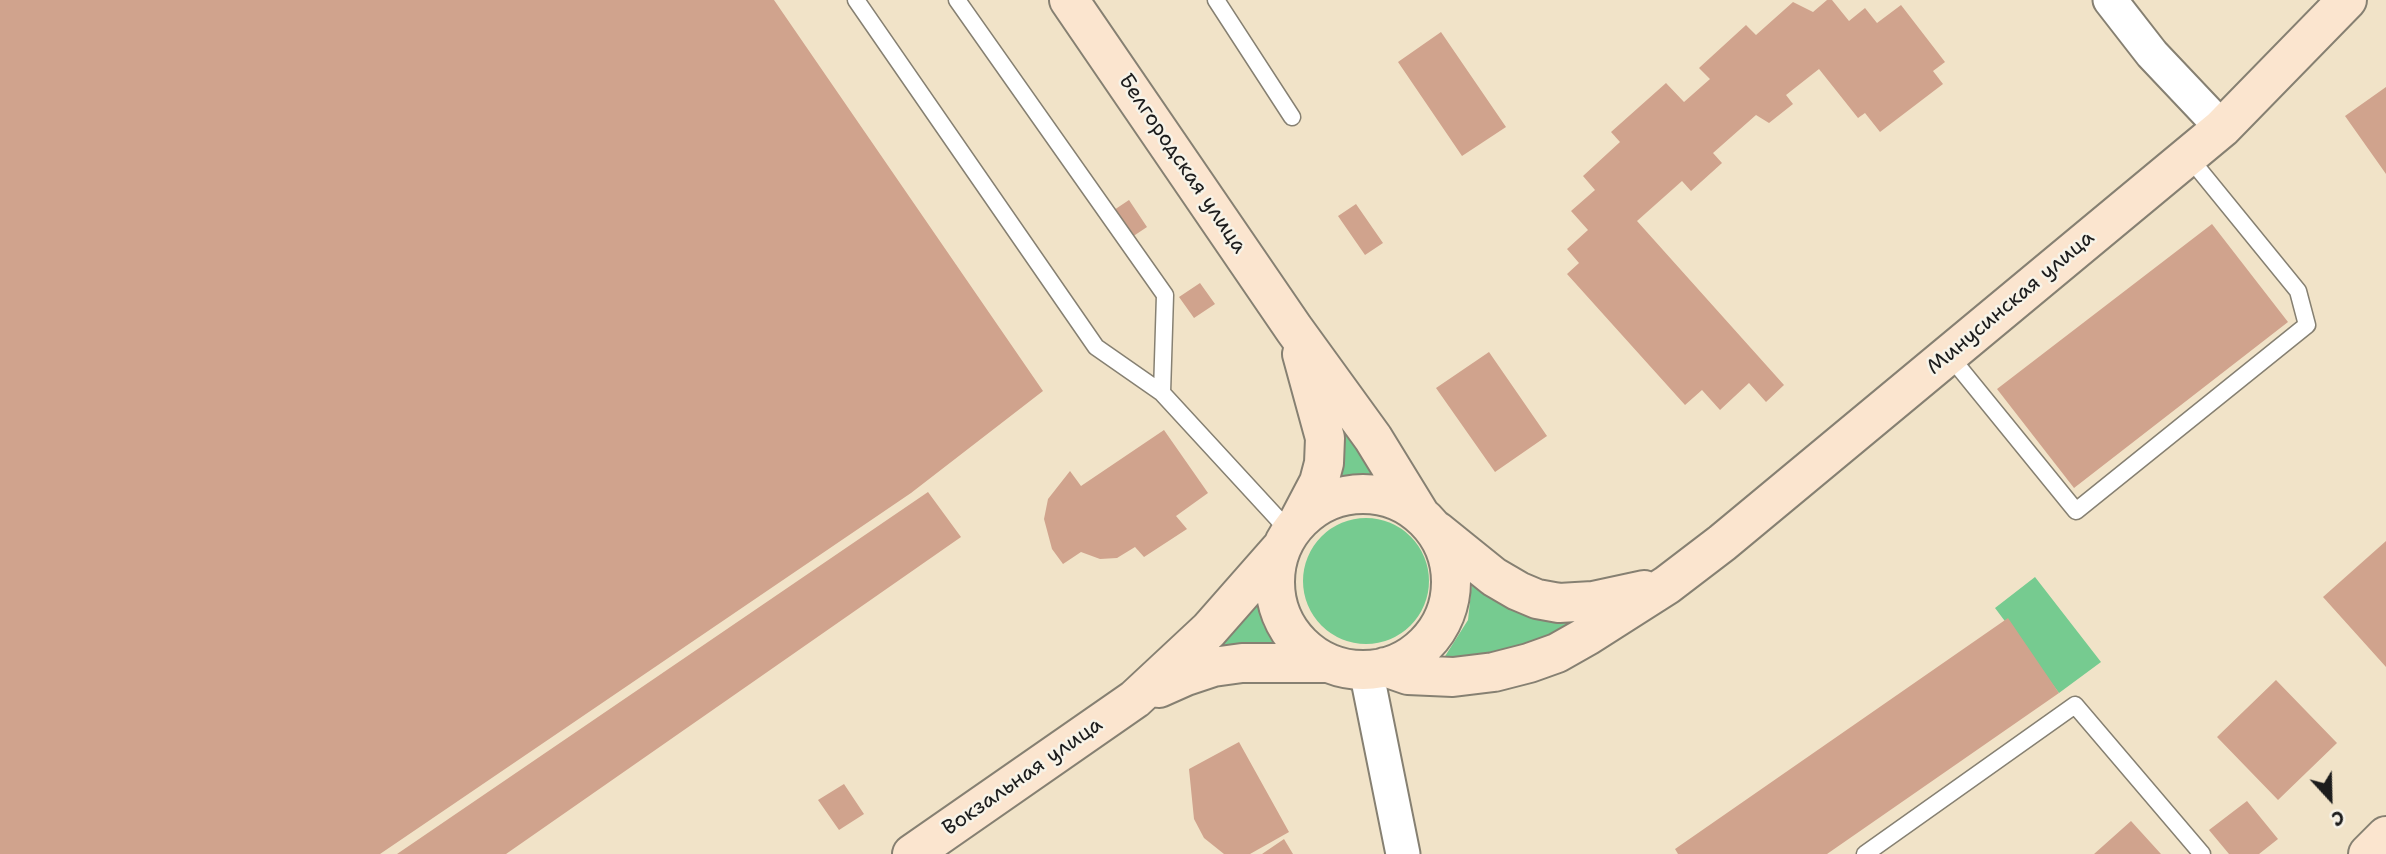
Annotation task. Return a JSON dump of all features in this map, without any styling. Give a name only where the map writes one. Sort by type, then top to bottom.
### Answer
[{"type":"main road","name":"Минусинская улица","points":[[1376,668],[1408,675],[1453,677],[1494,672],[1529,663],[1557,653],[1667,585],[1722,543],[2222,128],[2347,2]]},
{"type":"main road","name":"Белгородская улица","points":[[1079,7],[1294,329],[1373,438],[1426,520]]},
{"type":"main road","name":"Белгородская улица","points":[[1291,533],[1319,482],[1324,463],[1325,438],[1294,329]]},
{"type":"main road","points":[[1346,495],[1385,496],[1403,503],[1426,520],[1444,546],[1451,567],[1452,589],[1447,610],[1437,630],[1423,647],[1406,659],[1376,668],[1348,668],[1328,663],[1311,653],[1296,639],[1285,623],[1275,584],[1277,564],[1291,533],[1328,501],[1346,495]]},
{"type":"main road","name":"Минусинская улица","points":[[1426,520],[1494,577],[1518,592],[1537,599],[1559,603],[1592,601],[1667,585]]},
{"type":"main road","name":"Вокзальная улица","points":[[912,854],[1135,699],[1209,631],[1291,533]]},
{"type":"main road","name":"Вокзальная улица","points":[[1135,699],[1213,667],[1242,663],[1328,663]]},
{"type":"main road","points":[[2368,854],[2386,836]]},
{"type":"street","points":[[2110,0],[2152,54],[2222,128]]},
{"type":"street","points":[[1376,668],[1403,854]]},
{"type":"lane","points":[[856,0],[1096,346],[1162,393],[1291,533]]},
{"type":"lane","points":[[957,0],[1164,295],[1162,393]]},
{"type":"lane","points":[[1216,0],[1292,117]]},
{"type":"lane","points":[[1948,355],[2076,511],[2307,325],[2298,291],[2188,156]]},
{"type":"lane","points":[[1865,854],[2075,705],[2202,854]]},
{"type":"green space","points":[[1349,420],[1399,490],[1366,480],[1336,486]]},
{"type":"green space","points":[[1366,518],[1390,523],[1410,537],[1424,557],[1429,581],[1424,605],[1410,625],[1390,639],[1366,644],[1342,639],[1322,625],[1308,605],[1303,581],[1308,557],[1322,537],[1342,523]]},
{"type":"green space","points":[[1473,574],[1601,618],[1503,660],[1442,661],[1468,620]]},
{"type":"green space","points":[[2035,577],[2101,662],[2059,693],[1995,608]]},
{"type":"green space","points":[[1257,592],[1264,627],[1291,653],[1222,645]]},
{"type":"building","points":[[0,0],[774,0],[1043,391],[911,493],[380,854],[0,854]]},
{"type":"building","points":[[1827,0],[1832,0],[1849,21],[1865,8],[1877,23],[1901,5],[1945,62],[1933,71],[1943,84],[1880,132],[1865,113],[1858,118],[1819,69],[1786,95],[1793,104],[1769,123],[1756,115],[1713,153],[1722,163],[1691,191],[1682,181],[1637,221],[1784,385],[1766,402],[1749,383],[1720,410],[1702,390],[1685,405],[1567,274],[1579,263],[1567,249],[1588,230],[1571,211],[1595,190],[1583,176],[1620,142],[1611,132],[1666,83],[1684,102],[1710,79],[1699,68],[1746,25],[1756,35],[1793,2],[1813,12]]},
{"type":"building","points":[[1441,32],[1506,127],[1462,156],[1398,62]]},
{"type":"building","points":[[2386,87],[2386,174],[2345,116]]},
{"type":"building","points":[[1129,200],[1147,227],[1129,239],[1111,212]]},
{"type":"building","points":[[1356,204],[1383,243],[1365,255],[1338,216]]},
{"type":"building","points":[[2212,224],[2288,322],[2074,488],[1997,389]]},
{"type":"building","points":[[1200,283],[1215,304],[1194,318],[1179,297]]},
{"type":"building","points":[[1489,352],[1547,436],[1495,472],[1436,388]]},
{"type":"building","points":[[1164,430],[1208,493],[1176,516],[1187,529],[1144,557],[1135,547],[1117,558],[1100,559],[1081,552],[1063,564],[1052,549],[1044,519],[1048,499],[1070,471],[1081,486]]},
{"type":"building","points":[[928,492],[961,537],[506,854],[397,854]]},
{"type":"building","points":[[2386,541],[2386,667],[2323,597]]},
{"type":"building","points":[[2008,618],[2059,693],[1827,854],[1678,854],[1675,849]]},
{"type":"building","points":[[2276,680],[2337,743],[2278,800],[2217,737]]},
{"type":"building","points":[[1239,742],[1289,832],[1250,854],[1224,854],[1204,838],[1194,819],[1189,769]]},
{"type":"building","points":[[844,784],[864,814],[839,830],[818,800]]},
{"type":"building","points":[[2247,801],[2278,839],[2259,854],[2229,854],[2209,830]]},
{"type":"building","points":[[2131,821],[2161,854],[2094,854]]},
{"type":"building","points":[[1284,839],[1293,854],[1262,854]]}]
